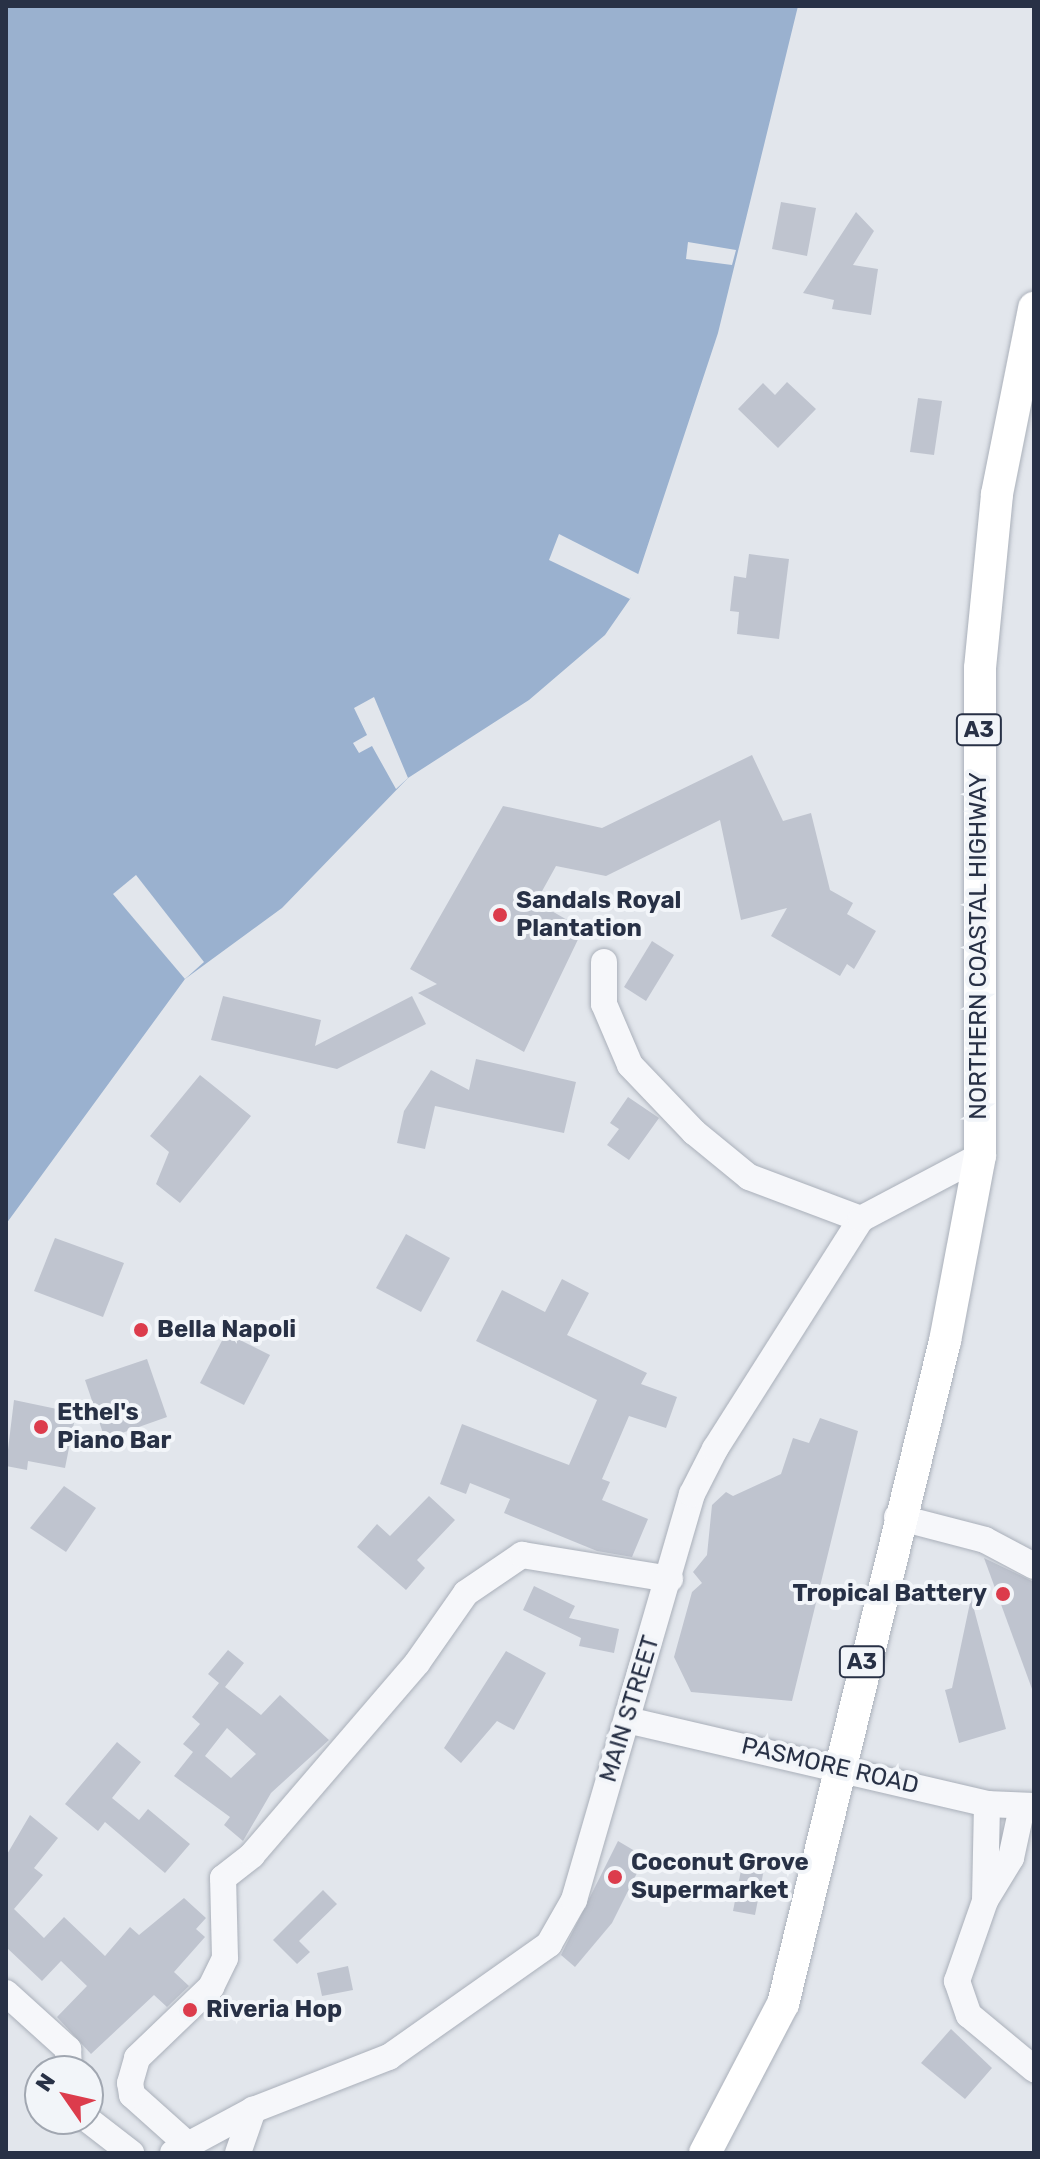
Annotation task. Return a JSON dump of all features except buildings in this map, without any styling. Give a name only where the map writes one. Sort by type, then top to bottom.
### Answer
[{"type":"main road","name":"NORTHERN COASTAL HIGHWAY","points":[[980,1156],[980,668],[997,494],[1034,308]]},
{"type":"main road","name":"A3","points":[[705,2153],[783,2004],[897,1517],[945,1341],[980,1156]]},
{"type":"street","points":[[604,962],[604,1004],[630,1065],[694,1132],[749,1177],[861,1219]]},
{"type":"street","name":"MAIN STREET","points":[[180,2149],[253,2110],[389,2057],[549,1944],[574,1900],[670,1579],[692,1494],[715,1449],[861,1219],[980,1156]]},
{"type":"street","points":[[897,1517],[985,1540],[1034,1566]]},
{"type":"street","points":[[180,2149],[132,2095],[130,2083],[137,2058],[211,1987],[225,1958],[223,1878],[417,1663],[466,1593],[522,1555],[670,1579]]},
{"type":"street","name":"PASMORE ROAD","points":[[627,1720],[987,1804],[1028,1806]]},
{"type":"street","points":[[985,1901],[987,1804]]},
{"type":"street","points":[[1028,1806],[1011,1858],[985,1901],[957,1981],[969,2015],[1034,2069]]},
{"type":"street","points":[[6,1993],[68,2049],[68,2055]]},
{"type":"street","points":[[238,2153],[253,2110]]},
{"type":"street","points":[[104,2132],[131,2153]]},
{"type":"water","points":[[6,6],[798,6],[718,333],[630,599],[605,635],[529,700],[408,778],[282,908],[185,979],[6,1224]]},
{"type":"pier","points":[[688,242],[736,250],[732,265],[686,259]]},
{"type":"pier","points":[[559,534],[642,576],[630,599],[549,560]]},
{"type":"pier","points":[[374,697],[408,778],[396,789],[372,746],[359,753],[353,743],[367,735],[354,708]]},
{"type":"pier","points":[[136,875],[204,962],[185,979],[113,894]]},
{"type":"place","name":"Sandals Royal Plantation","points":[[500,915]]},
{"type":"place","name":"Bella Napoli","points":[[141,1330]]},
{"type":"place","name":"Ethel's Piano Bar","points":[[41,1427]]},
{"type":"place","name":"Tropical Battery","points":[[1003,1594]]},
{"type":"place","name":"Coconut Grove Supermarket","points":[[615,1877]]},
{"type":"place","name":"Riveria Hop","points":[[190,2010]]}]
